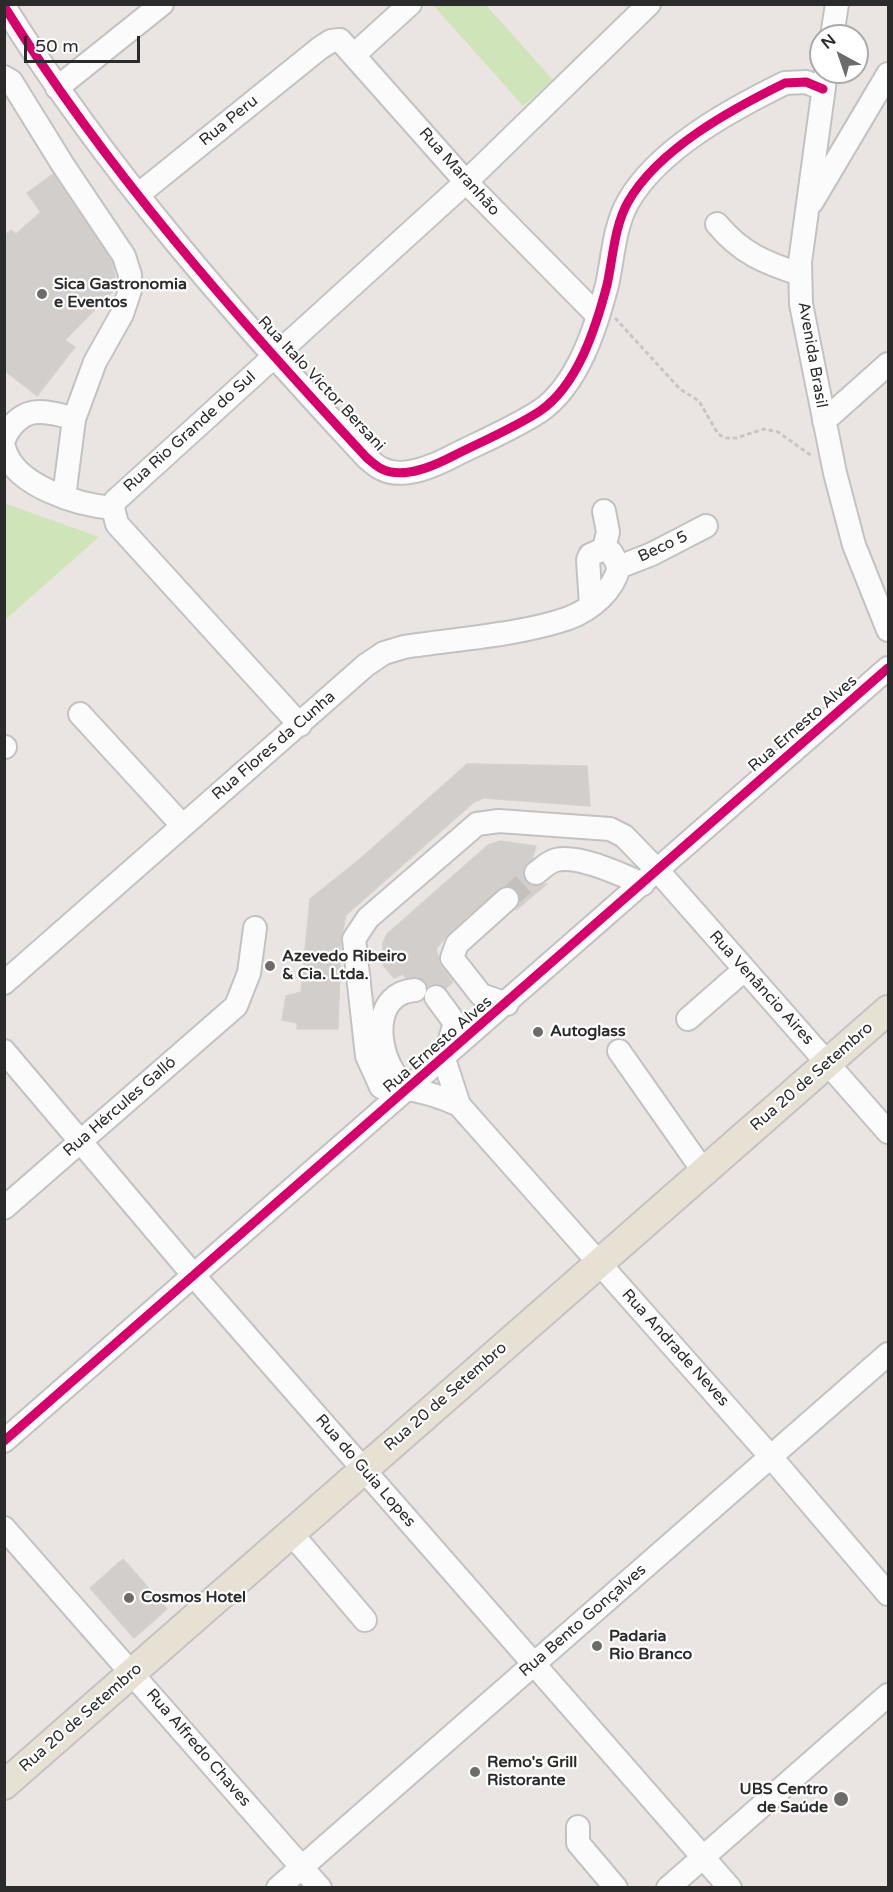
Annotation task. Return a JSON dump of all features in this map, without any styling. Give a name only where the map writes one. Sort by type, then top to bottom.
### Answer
[{"type":"main road","name":"Rua 20 de Setembro","points":[[4,1785],[888,1010]]},
{"type":"street","points":[[57,88],[162,4]]},
{"type":"street","points":[[355,54],[410,4]]},
{"type":"street","name":"Rua Rio Grande do Sul","points":[[300,725],[124,533],[114,517],[113,508],[120,494],[274,358],[466,182],[649,4]]},
{"type":"street","points":[[834,24],[837,4]]},
{"type":"street","name":"Rua Italo Victor Bersani","points":[[4,6],[57,88],[139,194],[274,358],[367,458],[381,469],[408,471],[445,460],[540,411],[558,395],[570,378],[600,310],[611,253],[628,202],[675,148],[785,83],[809,82]]},
{"type":"street","name":"Rua Maranhão","points":[[320,48],[331,41],[340,40],[355,54],[466,182],[600,310]]},
{"type":"street","name":"Rua Peru","points":[[139,194],[320,48]]},
{"type":"street","points":[[4,106],[7,83],[32,50]]},
{"type":"street","points":[[806,213],[888,74]]},
{"type":"street","points":[[7,83],[124,256],[130,274],[130,290],[122,314],[95,362],[74,419],[64,497]]},
{"type":"street","name":"Avenida Brasil","points":[[824,84],[806,213],[801,274],[804,327],[835,473],[854,545],[888,630]]},
{"type":"street","points":[[717,224],[730,239],[751,256],[801,274]]},
{"type":"street","points":[[824,421],[888,364]]},
{"type":"street","points":[[4,439],[9,428],[30,411],[44,410],[74,419]]},
{"type":"street","points":[[4,447],[10,464],[20,474],[64,497],[113,508]]},
{"type":"street","points":[[604,511],[608,532],[604,549]]},
{"type":"street","name":"Beco 5","points":[[619,567],[652,554],[706,526]]},
{"type":"street","points":[[591,605],[588,560],[590,555],[604,549],[611,552],[619,567]]},
{"type":"street","name":"Rua Flores da Cunha","points":[[4,983],[366,665],[384,653],[404,647],[532,627],[570,617],[591,605],[615,582],[619,567]]},
{"type":"street","name":"Rua Ernesto Alves","points":[[4,1441],[409,1090],[888,668]]},
{"type":"street","points":[[80,714],[182,825]]},
{"type":"street","name":"Rua Venâncio Aires","points":[[409,1090],[396,1094],[389,1092],[375,1079],[367,1056],[354,939],[368,918],[477,824],[499,820],[610,830],[624,836],[651,878],[744,970],[888,1132]]},
{"type":"street","points":[[536,873],[546,864],[568,859],[612,871],[651,878]]},
{"type":"street","points":[[507,899],[457,944],[452,958],[481,994],[507,1004]]},
{"type":"street","name":"Rua Hércules Galló","points":[[4,1208],[236,1006],[249,973],[255,928]]},
{"type":"street","points":[[688,1019],[744,970]]},
{"type":"street","points":[[409,1090],[390,1066],[380,1020],[384,1010],[397,996],[405,991],[425,993],[455,1023],[444,1059]]},
{"type":"street","points":[[619,1050],[704,1172]]},
{"type":"street","name":"Rua do Guia Lopes","points":[[4,1051],[195,1277],[730,1887]]},
{"type":"street","name":"Rua Andrade Neves","points":[[444,1059],[459,1105],[771,1457],[888,1594]]},
{"type":"street","name":"Rua Andrade Neves","points":[[409,1090],[444,1098],[459,1105]]},
{"type":"street","name":"Rua Bento Gonçalves","points":[[278,1887],[888,1354]]},
{"type":"street","name":"Rua Alfredo Chaves","points":[[4,1528],[320,1887]]},
{"type":"street","points":[[291,1533],[365,1620]]},
{"type":"street","points":[[668,1887],[888,1695]]},
{"type":"street","points":[[578,1827],[578,1843],[616,1887]]},
{"type":"path","points":[[600,310],[680,389],[699,401],[718,434],[726,438],[736,438],[764,429],[778,432],[835,473]]},
{"type":"green space","points":[[433,5],[486,5],[553,80],[523,106]]},
{"type":"green space","points":[[4,503],[99,537],[5,620],[4,620]]},
{"type":"building","points":[[53,174],[112,262],[117,287],[65,340],[75,347],[37,396],[4,370],[4,236],[11,230],[16,234],[41,212],[27,193]]},
{"type":"building","points":[[467,764],[587,766],[590,806],[484,798],[474,802],[346,915],[341,940],[338,1029],[297,1029],[297,1023],[282,1020],[286,996],[301,992],[310,899],[360,859]]},
{"type":"building","points":[[500,841],[536,846],[532,859],[524,867],[523,875],[531,886],[547,884],[516,910],[520,903],[517,890],[504,886],[448,934],[436,949],[441,966],[453,982],[446,988],[435,984],[428,986],[418,977],[406,978],[403,974],[394,978],[382,964],[383,943],[387,934],[488,845]]},
{"type":"building","name":"Cosmos Hotel","points":[[123,1559],[167,1609],[134,1638],[90,1588]]},
{"type":"tunnel","points":[[507,899],[536,873]]},
{"type":"cycle path","points":[[4,6],[85,126],[129,184],[221,296],[367,458],[380,468],[400,473],[420,470],[439,463],[520,423],[540,411],[565,386],[584,354],[597,319],[623,212],[641,183],[658,165],[698,132],[742,105],[785,83],[806,82],[823,89]]},
{"type":"cycle path","points":[[4,1441],[888,668]]},
{"type":"place","name":"Sica Gastronomia e Eventos","points":[[42,294]]},
{"type":"place","name":"Azevedo Ribeiro & Cia. Ltda.","points":[[270,966]]},
{"type":"place","name":"Autoglass","points":[[538,1032]]},
{"type":"place","name":"Cosmos Hotel","points":[[129,1598]]},
{"type":"place","name":"Padaria Rio Branco","points":[[597,1646]]},
{"type":"place","name":"Remo's Grill Ristorante","points":[[475,1772]]},
{"type":"place","name":"UBS Centro de Saúde","points":[[841,1799]]}]
